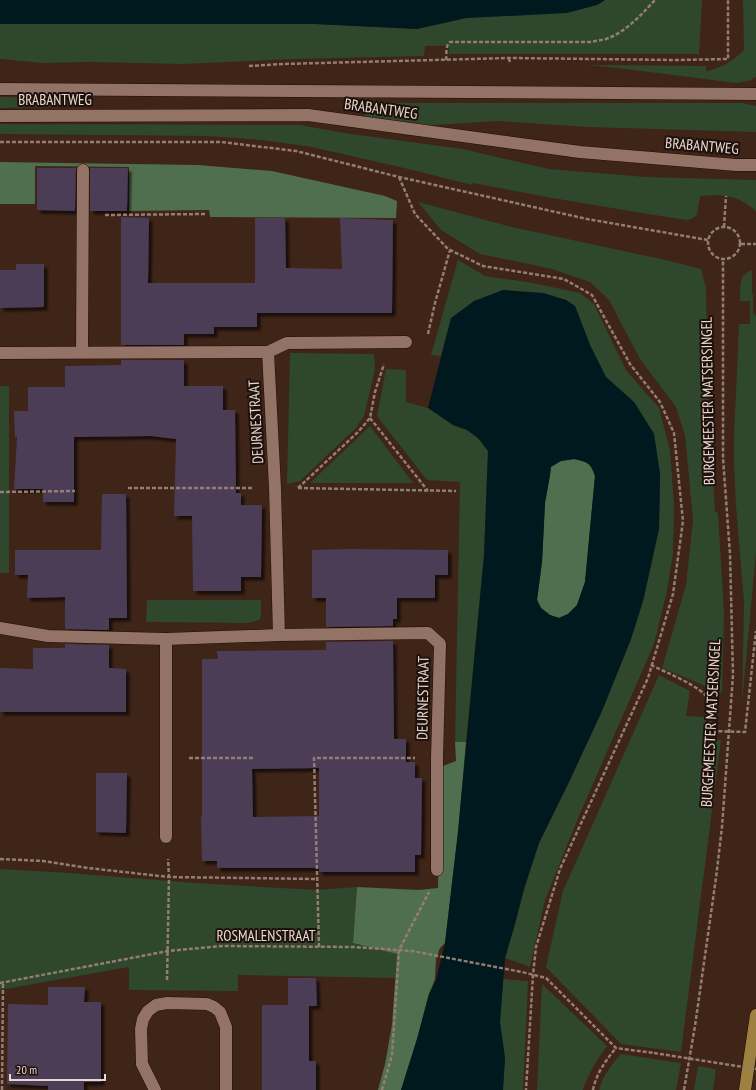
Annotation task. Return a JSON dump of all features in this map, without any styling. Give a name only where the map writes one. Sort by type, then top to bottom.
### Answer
[{"type":"main road","points":[[745,1090],[756,1015]]},
{"type":"street","name":"BRABANTWEG","points":[[0,89],[756,94]]},
{"type":"street","name":"BRABANTWEG","points":[[0,116],[308,115],[580,152],[736,165],[756,165]]},
{"type":"street","points":[[82,352],[83,170]]},
{"type":"street","points":[[0,352],[268,352],[288,343],[406,342]]},
{"type":"street","name":"DEURNESTRAAT","points":[[268,352],[275,488],[279,635]]},
{"type":"street","name":"DEURNESTRAAT","points":[[0,628],[48,636],[166,640],[279,635],[428,633],[440,644],[437,758],[437,870]]},
{"type":"street","points":[[166,640],[166,837]]},
{"type":"street","points":[[155,1090],[142,1064],[141,1029],[143,1019],[148,1011],[156,1005],[167,1003],[207,1004],[220,1012],[226,1027],[226,1090]]},
{"type":"path","points":[[446,60],[447,44],[450,42],[591,42],[606,39],[619,33],[631,24],[655,0]]},
{"type":"path","points":[[246,66],[510,58],[677,60],[728,59],[728,0]]},
{"type":"path","points":[[510,58],[510,64]]},
{"type":"path","points":[[0,142],[221,142],[296,151],[399,177],[587,219],[708,240]]},
{"type":"path","points":[[399,177],[415,214],[450,250],[483,266],[564,279],[592,295],[630,364],[660,402],[674,433],[683,521],[673,594],[648,678],[560,869],[536,947],[526,1090]]},
{"type":"path","points":[[724,227],[726,196]]},
{"type":"path","points":[[82,215],[206,214]]},
{"type":"path","points":[[724,227],[732,229],[738,235],[741,244],[739,252],[732,258],[723,260],[715,257],[709,250],[708,240],[711,233],[717,228],[724,227]]},
{"type":"path","points":[[741,244],[756,244]]},
{"type":"path","points":[[429,328],[450,250]]},
{"type":"path","name":"BURGEMEESTER MATSERSINGEL","points":[[684,1090],[695,1026],[716,878],[722,827],[733,675],[730,554],[723,458],[723,260]]},
{"type":"path","points":[[390,342],[375,392],[370,418],[358,432],[298,488],[456,491]]},
{"type":"path","points":[[370,418],[428,491]]},
{"type":"path","points":[[128,488],[275,488]]},
{"type":"path","points":[[0,492],[75,491]]},
{"type":"path","points":[[652,665],[686,681],[703,693],[709,701],[710,731],[745,732],[756,631]]},
{"type":"path","points":[[166,758],[254,758]]},
{"type":"path","points":[[319,947],[314,758],[437,758]]},
{"type":"path","points":[[166,837],[169,877],[167,1003]]},
{"type":"path","points":[[0,859],[43,861],[88,868],[169,877],[317,880]]},
{"type":"path","points":[[382,1090],[392,1055],[399,950],[433,885],[437,870]]},
{"type":"path","name":"ROSMALENSTRAAT","points":[[2,982],[168,951],[222,946],[354,947],[412,951],[546,978],[616,1048]]},
{"type":"path","points":[[2,982],[2,1090]]},
{"type":"path","points":[[593,1090],[594,1084],[605,1062],[616,1048],[756,1069]]},
{"type":"green space","points":[[605,0],[702,0],[699,54],[449,54],[449,46],[425,46],[424,56],[294,59],[183,64],[90,62],[43,63],[0,59],[0,24],[315,24],[417,29],[466,18],[528,15],[597,5]]},
{"type":"green space","points":[[743,0],[756,0],[756,77],[748,81],[736,83],[587,65],[706,66],[706,71],[722,66],[732,61],[744,50]]},
{"type":"green space","points":[[0,97],[49,98],[80,100],[82,102],[79,105],[0,108]]},
{"type":"green space","points":[[370,102],[742,103],[756,106],[756,132],[588,127],[498,121],[418,126],[367,118],[364,113],[364,107]]},
{"type":"green space","points":[[0,124],[300,125],[344,133],[463,149],[549,169],[646,177],[756,180],[756,211],[743,202],[730,197],[716,195],[700,196],[697,215],[686,220],[580,203],[473,183],[472,185],[312,147],[262,140],[208,136],[0,134]]},
{"type":"green space","points":[[0,162],[198,165],[272,171],[385,196],[397,201],[396,218],[210,217],[209,210],[129,211],[129,167],[35,166],[35,204],[0,204]]},
{"type":"green space","points":[[418,202],[512,227],[701,269],[706,288],[708,400],[715,512],[718,513],[724,613],[722,693],[662,668],[686,585],[693,520],[685,435],[676,407],[640,359],[609,300],[590,282],[552,269],[480,254],[441,230]]},
{"type":"green space","points":[[458,260],[485,276],[533,283],[580,293],[594,304],[626,370],[659,408],[670,450],[674,504],[673,554],[667,591],[654,644],[579,816],[545,900],[530,967],[505,958],[524,889],[539,843],[602,711],[631,639],[643,601],[659,529],[660,474],[654,434],[634,402],[606,377],[590,345],[575,306],[566,300],[543,293],[503,290],[451,318],[441,356],[431,355]]},
{"type":"green space","points":[[752,270],[753,313],[756,316],[756,552],[742,703],[744,602],[736,506],[734,437],[739,324],[750,324],[750,301],[740,301],[740,287],[744,275]]},
{"type":"green space","points":[[290,353],[374,354],[375,370],[364,416],[356,428],[300,481],[287,484]]},
{"type":"green space","points":[[386,369],[406,370],[406,402],[428,408],[453,425],[467,430],[478,438],[488,451],[484,555],[466,742],[455,742],[460,482],[427,480],[377,416]]},
{"type":"green space","points":[[0,386],[9,386],[9,573],[0,573]]},
{"type":"green space","points":[[370,426],[413,483],[310,483]]},
{"type":"green space","points":[[574,459],[588,463],[595,476],[585,582],[577,605],[568,614],[559,618],[550,615],[541,608],[537,600],[542,562],[545,503],[551,466],[561,461]]},
{"type":"green space","points":[[147,600],[261,600],[261,616],[259,620],[249,623],[146,622]]},
{"type":"green space","points":[[659,675],[690,691],[686,716],[706,717],[705,739],[721,740],[681,1052],[621,1044],[546,967],[563,891]]},
{"type":"green space","points":[[455,742],[466,742],[458,832],[445,943],[440,948],[436,959],[435,979],[429,994],[401,1090],[378,1090],[385,1064],[392,1025],[397,954],[353,943],[357,887],[419,890],[438,888],[440,767],[456,761]]},
{"type":"green space","points":[[0,869],[316,890],[357,887],[353,943],[397,954],[395,978],[238,975],[238,991],[129,990],[129,967],[0,990]]},
{"type":"green space","points":[[503,979],[528,981],[523,1090],[503,1090],[505,1058],[500,1022]]},
{"type":"green space","points":[[542,984],[607,1046],[587,1078],[583,1090],[537,1090]]},
{"type":"green space","points":[[621,1054],[681,1063],[676,1090],[599,1090],[608,1071]]},
{"type":"green space","points":[[698,1066],[716,1069],[713,1090],[694,1090]]},
{"type":"water","points":[[0,0],[605,0],[597,5],[567,13],[466,18],[417,29],[315,24],[0,24]]},
{"type":"water","points":[[503,290],[543,293],[566,300],[575,306],[590,345],[606,377],[634,402],[654,434],[660,474],[659,529],[643,601],[631,639],[602,711],[539,843],[524,889],[505,958],[500,1022],[505,1058],[503,1090],[401,1090],[429,994],[436,980],[445,943],[458,832],[484,555],[488,451],[478,438],[467,430],[453,425],[428,408],[451,318],[474,301]],"holes":[[[574,459],[588,463],[595,476],[585,582],[577,605],[568,614],[559,618],[550,615],[541,608],[537,600],[542,562],[545,503],[551,467],[561,461]]]},
{"type":"building","points":[[37,168],[76,168],[75,211],[37,210]]},
{"type":"building","points":[[90,168],[128,168],[127,211],[90,211]]},
{"type":"building","points":[[121,217],[149,218],[148,283],[255,283],[255,218],[285,218],[286,268],[342,269],[340,218],[393,220],[392,313],[257,313],[257,327],[214,327],[214,334],[184,334],[184,345],[121,345]]},
{"type":"building","points":[[16,264],[44,264],[44,307],[0,308],[0,270],[16,270]]},
{"type":"building","points":[[121,360],[184,360],[184,386],[223,386],[223,410],[235,410],[236,493],[241,493],[241,505],[262,505],[261,577],[241,577],[241,591],[193,591],[192,516],[174,516],[176,439],[151,436],[74,437],[74,502],[43,502],[43,489],[14,489],[17,437],[15,437],[14,411],[28,411],[28,387],[65,387],[65,366],[121,365]]},
{"type":"building","points":[[102,494],[126,494],[127,618],[109,618],[109,630],[65,629],[65,597],[27,598],[28,575],[15,575],[15,550],[101,550]]},
{"type":"building","points":[[312,550],[448,550],[448,575],[435,575],[435,598],[397,598],[397,619],[393,619],[393,626],[326,627],[326,598],[312,598]]},
{"type":"building","points":[[393,641],[394,739],[406,739],[406,762],[415,762],[415,778],[422,778],[421,855],[415,855],[415,872],[319,872],[319,868],[217,868],[217,861],[202,861],[202,659],[218,659],[217,651],[326,650],[326,642]],"holes":[[[319,768],[319,816],[253,817],[252,769]]]},
{"type":"building","points":[[65,644],[109,645],[109,668],[126,669],[126,712],[0,712],[0,668],[33,669],[33,648],[65,648]]},
{"type":"building","points":[[96,773],[127,773],[126,833],[96,832]]},
{"type":"building","points":[[288,978],[316,978],[317,1006],[309,1006],[309,1061],[316,1061],[316,1090],[262,1090],[262,1005],[288,1005]]},
{"type":"building","points":[[48,987],[85,987],[84,1002],[101,1002],[101,1082],[84,1082],[84,1090],[48,1090],[48,1086],[7,1084],[8,1004],[48,1005]]}]
